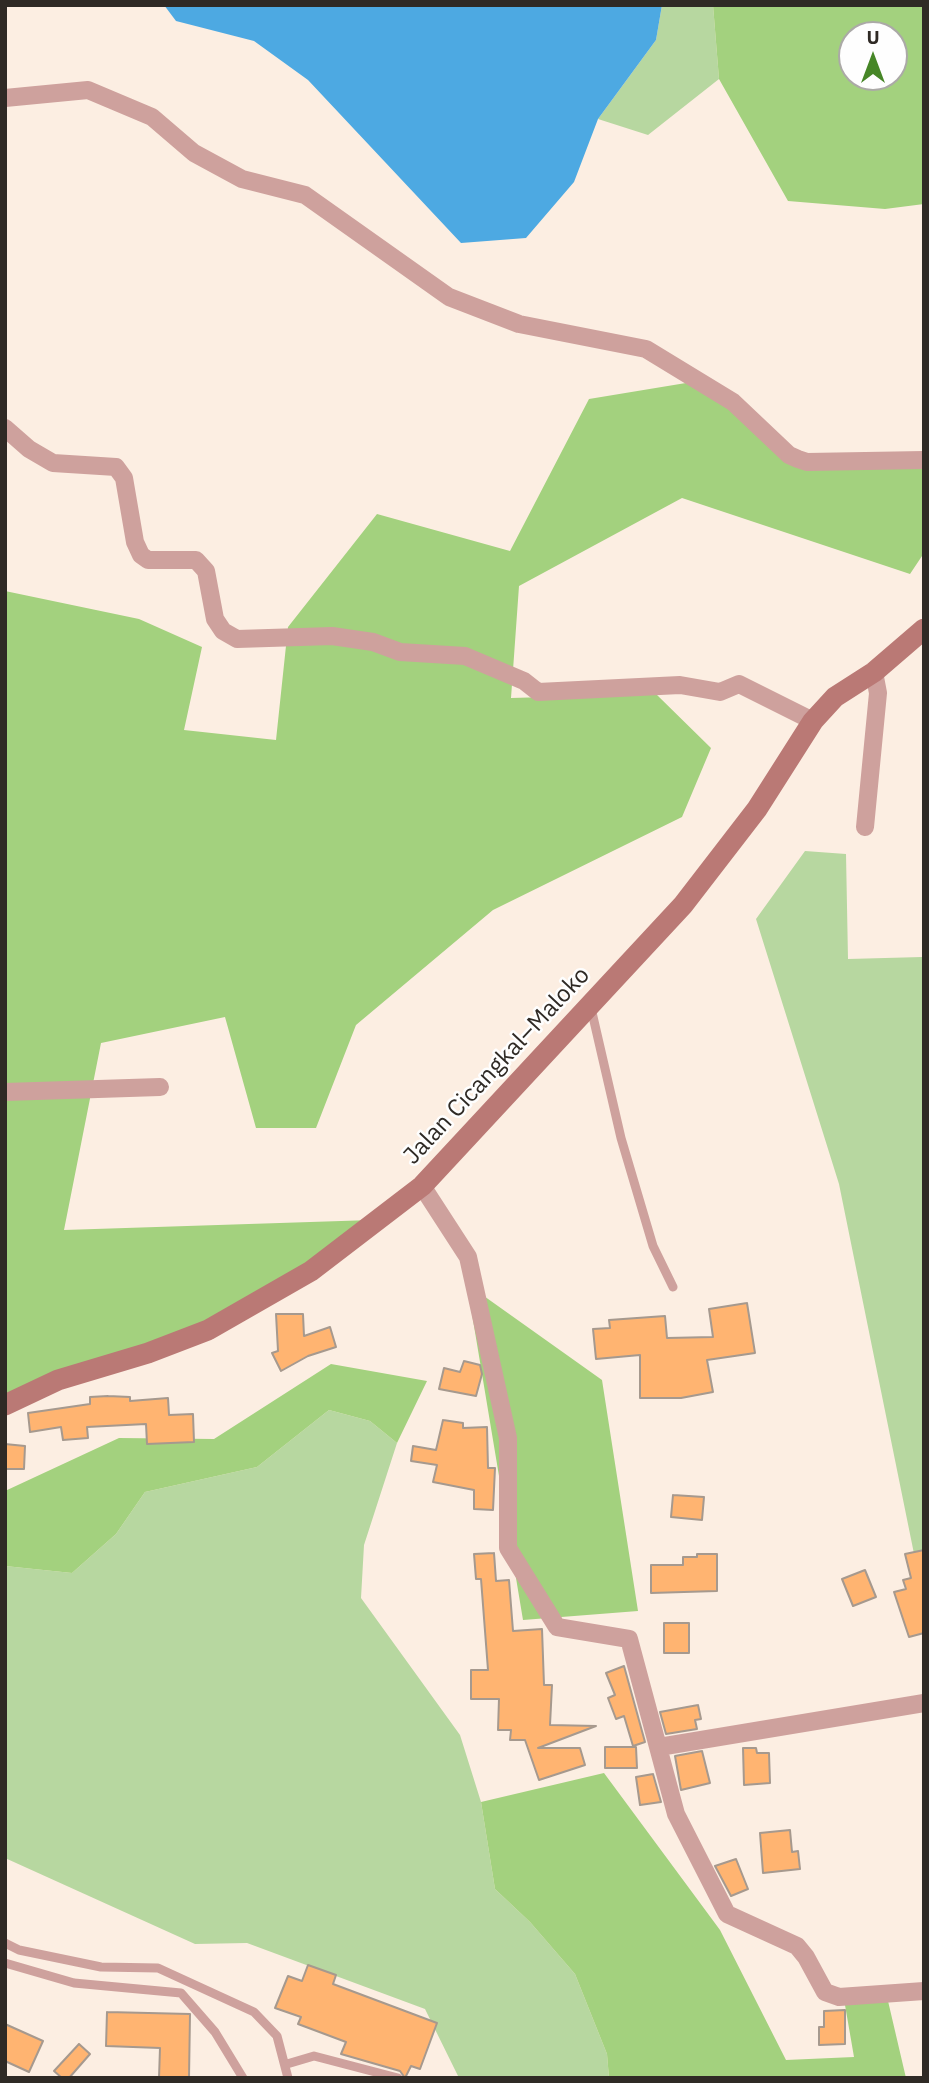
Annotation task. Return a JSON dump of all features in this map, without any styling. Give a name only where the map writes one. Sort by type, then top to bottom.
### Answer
[{"type":"street","points":[[5,99],[88,90],[152,117],[194,153],[242,179],[305,195],[449,297],[519,324],[646,349],[733,402],[789,455],[798,459],[807,462],[924,460]]},
{"type":"street","points":[[5,428],[29,449],[53,463],[116,467],[124,478],[135,542],[141,555],[148,560],[196,560],[206,571],[215,619],[223,631],[237,639],[332,636],[373,642],[400,652],[466,656],[524,681],[538,692],[598,692],[680,685],[720,692],[739,684],[813,721]]},
{"type":"street","name":"Jalan Cicangkal–Maloko","points":[[5,1405],[58,1380],[148,1353],[208,1330],[311,1271],[422,1186],[684,905],[757,809],[813,721],[835,697],[874,672],[924,629]]},
{"type":"street","points":[[865,827],[878,693],[874,672]]},
{"type":"street","points":[[5,1092],[160,1087]]},
{"type":"street","points":[[422,1186],[468,1257],[508,1438],[508,1548],[557,1627],[629,1639],[676,1814],[727,1914],[797,1946],[825,1992],[839,1997],[924,1991]]},
{"type":"street","points":[[659,1748],[924,1703]]},
{"type":"lane","points":[[590,1005],[621,1138],[653,1246],[673,1287]]},
{"type":"lane","points":[[5,1943],[19,1951],[101,1967],[158,1968],[254,2012],[277,2036],[289,2078]]},
{"type":"lane","points":[[5,1963],[74,1983],[181,1993],[215,2032],[243,2078]]},
{"type":"lane","points":[[287,2064],[314,2056],[398,2078]]},
{"type":"green space","points":[[662,5],[713,5],[719,79],[648,135],[598,119],[656,40]]},
{"type":"green space","points":[[713,5],[924,5],[924,204],[885,209],[788,201],[719,79]]},
{"type":"green space","points":[[698,381],[814,466],[924,461],[924,553],[910,574],[682,498],[519,586],[511,698],[656,694],[711,748],[682,817],[493,910],[356,1025],[316,1128],[256,1128],[225,1017],[101,1043],[64,1230],[372,1220],[209,1327],[5,1407],[5,591],[139,619],[202,647],[184,730],[276,740],[288,627],[377,514],[510,551],[589,399]]},
{"type":"green space","points":[[805,851],[846,854],[848,959],[922,957],[924,1603],[839,1184],[756,919]]},
{"type":"green space","points":[[467,1284],[602,1380],[638,1611],[523,1620]]},
{"type":"green space","points":[[331,1364],[427,1381],[397,1443],[370,1421],[329,1410],[257,1467],[145,1492],[116,1534],[72,1573],[5,1566],[5,1491],[119,1438],[214,1439]]},
{"type":"green space","points":[[329,1410],[370,1421],[397,1443],[364,1545],[361,1598],[460,1735],[481,1802],[495,1889],[530,1922],[575,1974],[607,2054],[609,2078],[459,2078],[425,2009],[247,1943],[195,1944],[5,1858],[5,1566],[72,1573],[116,1534],[145,1492],[257,1467]]},
{"type":"green space","points":[[604,1773],[720,1930],[786,2060],[854,2057],[845,2005],[888,2001],[906,2078],[609,2078],[607,2054],[575,1974],[530,1922],[495,1889],[481,1802]]},
{"type":"water","points":[[164,5],[662,5],[656,40],[598,119],[574,182],[526,238],[461,243],[308,80],[254,41],[176,21]]},
{"type":"building","points":[[747,1303],[755,1353],[707,1360],[713,1392],[681,1398],[640,1398],[640,1355],[596,1359],[593,1329],[610,1328],[609,1320],[665,1316],[667,1338],[713,1337],[709,1309]]},
{"type":"building","points":[[276,1314],[303,1314],[304,1336],[330,1327],[336,1347],[308,1356],[281,1371],[272,1353],[278,1351]]},
{"type":"building","points":[[464,1361],[480,1365],[482,1374],[476,1396],[439,1389],[444,1368],[460,1372]]},
{"type":"building","points":[[90,1397],[130,1397],[130,1401],[168,1398],[169,1415],[193,1414],[194,1442],[147,1444],[146,1424],[87,1427],[88,1438],[63,1440],[61,1427],[30,1432],[28,1413],[90,1404]]},
{"type":"building","points":[[443,1420],[463,1423],[463,1428],[487,1427],[488,1468],[495,1468],[493,1510],[474,1509],[474,1490],[433,1482],[437,1465],[411,1461],[413,1446],[436,1450]]},
{"type":"building","points":[[5,1444],[25,1446],[24,1469],[5,1469]]},
{"type":"building","points":[[673,1495],[704,1497],[702,1520],[671,1517]]},
{"type":"building","points":[[924,1550],[924,1633],[909,1637],[894,1592],[906,1589],[903,1580],[911,1578],[905,1554]]},
{"type":"building","points":[[494,1553],[496,1581],[509,1580],[513,1631],[542,1629],[544,1685],[552,1685],[550,1725],[596,1726],[538,1748],[580,1748],[585,1765],[539,1780],[525,1740],[510,1740],[511,1730],[498,1730],[499,1699],[471,1699],[471,1670],[488,1670],[481,1579],[476,1579],[474,1554]]},
{"type":"building","points":[[697,1554],[717,1554],[717,1591],[651,1593],[651,1565],[683,1565],[683,1557],[697,1557]]},
{"type":"building","points":[[865,1570],[876,1597],[853,1606],[842,1579]]},
{"type":"building","points":[[664,1623],[689,1623],[689,1653],[664,1653]]},
{"type":"building","points":[[624,1666],[645,1742],[633,1746],[624,1716],[616,1719],[608,1698],[615,1695],[606,1673]]},
{"type":"building","points":[[698,1705],[701,1719],[695,1720],[697,1729],[666,1734],[660,1712]]},
{"type":"building","points":[[605,1747],[636,1747],[637,1768],[605,1768]]},
{"type":"building","points":[[743,1748],[756,1748],[757,1753],[769,1753],[770,1783],[744,1785]]},
{"type":"building","points":[[702,1751],[710,1783],[681,1790],[675,1756]]},
{"type":"building","points":[[653,1774],[661,1802],[640,1805],[636,1777]]},
{"type":"building","points":[[790,1830],[792,1852],[798,1851],[800,1869],[763,1873],[760,1833]]},
{"type":"building","points":[[736,1859],[748,1889],[731,1896],[715,1866]]},
{"type":"building","points":[[308,1965],[336,1975],[333,1984],[437,2023],[420,2069],[411,2066],[405,2078],[400,2071],[341,2054],[346,2042],[298,2024],[301,2017],[275,2008],[288,1976],[302,1981]]},
{"type":"building","points":[[845,2010],[845,2044],[819,2045],[819,2027],[824,2027],[824,2011]]},
{"type":"building","points":[[107,2012],[190,2014],[189,2078],[159,2078],[160,2048],[106,2046]]},
{"type":"building","points":[[5,2024],[43,2041],[29,2072],[5,2061]]},
{"type":"building","points":[[79,2044],[90,2054],[69,2078],[62,2078],[54,2071]]}]
